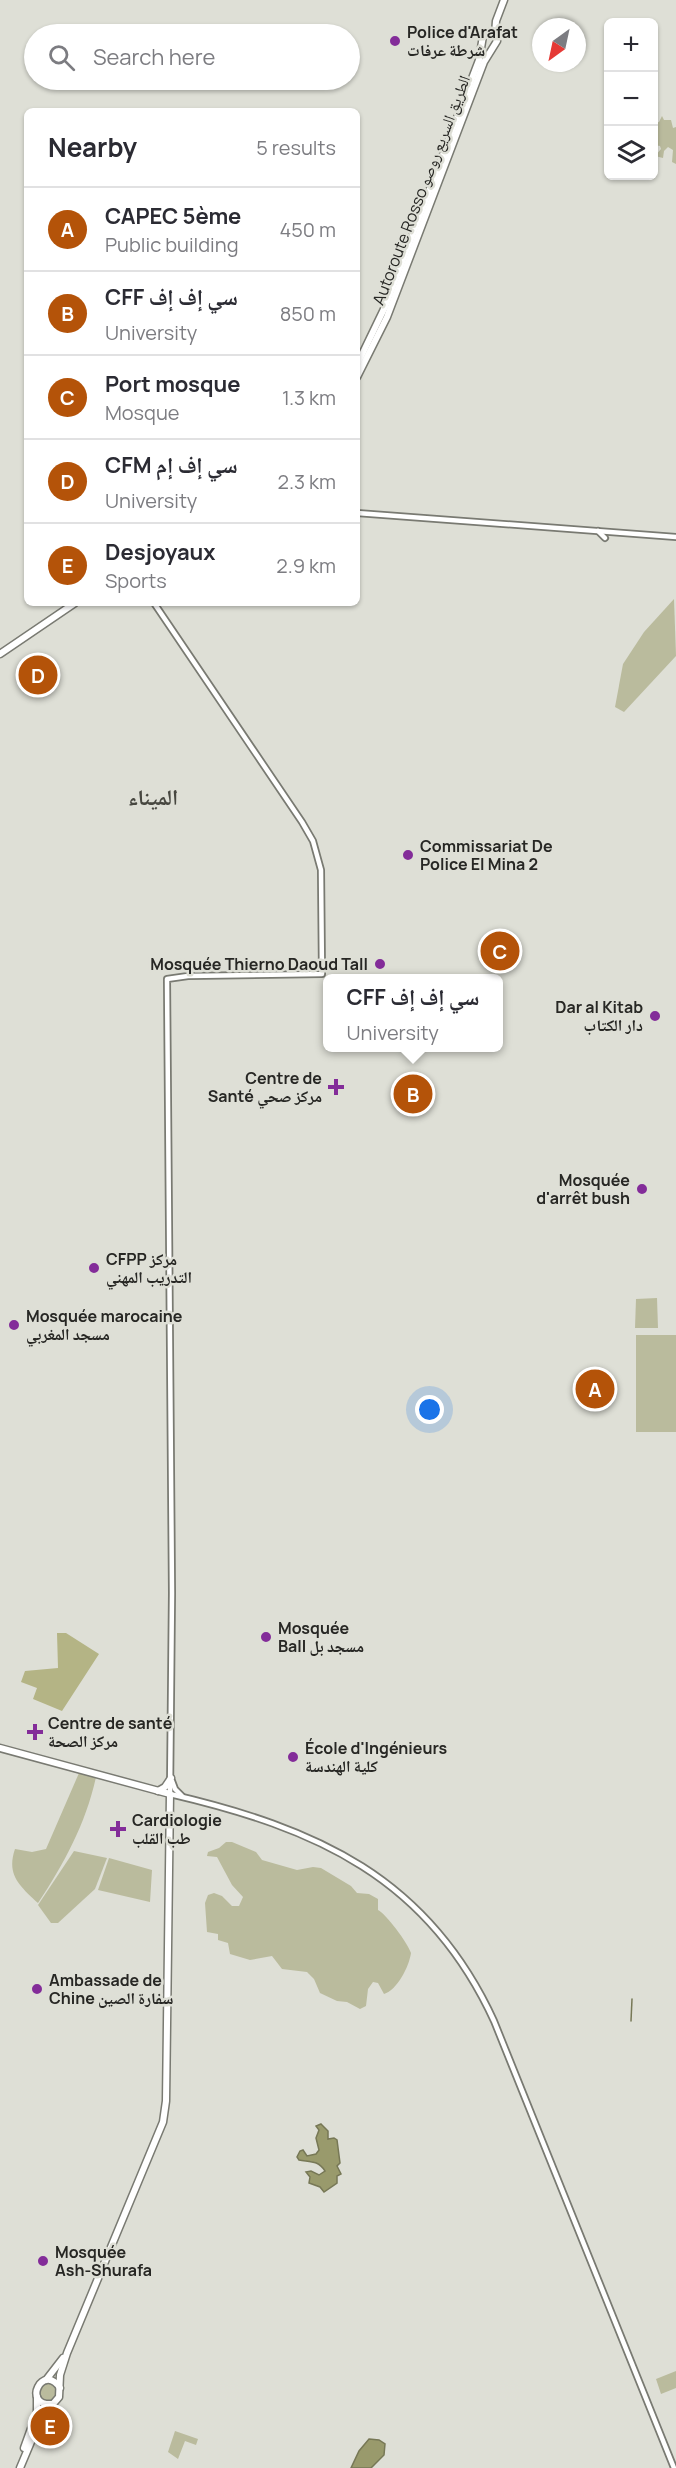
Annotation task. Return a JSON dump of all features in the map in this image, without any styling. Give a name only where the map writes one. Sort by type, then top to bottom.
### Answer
[{"type":"highway","points":[[502,0],[496,21],[497,39],[495,45],[489,46],[483,43],[483,36],[502,0]]},
{"type":"highway","points":[[487,32],[495,34]]},
{"type":"highway","name":"Autoroute Rosso الطريق السريع روصو","points":[[360,359],[379,321],[408,248],[483,43]]},
{"type":"highway","name":"Autoroute Rosso الطريق السريع روصو","points":[[360,371],[387,317],[484,62],[495,45]]},
{"type":"highway","points":[[0,652],[65,606]]},
{"type":"highway","points":[[0,652],[70,606]]},
{"type":"highway","points":[[0,1748],[170,1794],[165,2112],[148,2159],[67,2353],[60,2375],[59,2397],[42,2418],[18,2468]]},
{"type":"highway","points":[[158,1791],[165,1787],[171,1779]]},
{"type":"highway","points":[[158,1791],[170,1812]]},
{"type":"highway","points":[[18,2468],[35,2418],[37,2387],[46,2380],[67,2353]]},
{"type":"highway","points":[[46,2380],[54,2382],[60,2388]]},
{"type":"highway","points":[[37,2397],[43,2403],[52,2404]]},
{"type":"main road","points":[[360,513],[676,537]]},
{"type":"main road","points":[[598,531],[606,538],[613,532]]},
{"type":"main road","points":[[156,606],[298,815],[319,857],[321,877],[322,974],[188,976],[167,979],[166,1110],[172,1589],[170,1794],[281,1825],[320,1841],[350,1858],[385,1882],[412,1905],[460,1959],[483,1997],[498,2029],[674,2468]]},
{"type":"main road","points":[[171,1779],[178,1793],[191,1799]]},
{"type":"main road","points":[[170,1812],[177,1800],[191,1799]]},
{"type":"shaded area","points":[[662,116],[664,120],[671,120],[673,128],[676,127],[676,164],[672,162],[673,150],[668,147],[664,151],[663,158],[658,157],[661,149],[658,146],[659,122]]},
{"type":"shaded area","points":[[674,599],[676,656],[624,712],[615,707],[623,664],[644,632]]},
{"type":"shaded area","points":[[657,1298],[658,1328],[635,1328],[636,1299]]},
{"type":"shaded area","points":[[636,1335],[676,1335],[676,1432],[636,1432]]},
{"type":"shaded area","points":[[57,1633],[66,1633],[99,1654],[62,1711],[33,1699],[37,1688],[21,1682],[25,1671],[58,1668]]},
{"type":"shaded area","points":[[79,1773],[96,1777],[92,1794],[73,1843],[38,1903],[16,1879],[12,1866],[15,1849],[32,1852],[46,1849]]},
{"type":"shaded area","points":[[226,1842],[232,1842],[256,1852],[262,1860],[297,1870],[321,1868],[351,1886],[357,1893],[369,1894],[378,1899],[378,1910],[396,1929],[411,1953],[408,1965],[398,1983],[384,1994],[378,1983],[373,1982],[368,1989],[366,2006],[360,2009],[320,1993],[314,1979],[307,1972],[282,1969],[272,1956],[250,1960],[230,1954],[228,1943],[218,1940],[218,1934],[207,1932],[205,1903],[208,1895],[214,1893],[222,1896],[232,1906],[239,1906],[243,1897],[232,1885],[217,1857],[207,1856],[208,1852],[219,1848]]},
{"type":"shaded area","points":[[74,1851],[107,1858],[95,1889],[58,1923],[51,1923],[38,1905]]},
{"type":"shaded area","points":[[109,1858],[152,1870],[150,1902],[98,1890]]},
{"type":"shaded area","points":[[321,2124],[328,2131],[328,2139],[337,2140],[340,2163],[337,2166],[341,2174],[337,2176],[337,2183],[324,2192],[320,2187],[309,2183],[310,2177],[306,2172],[311,2171],[319,2175],[325,2171],[322,2167],[313,2162],[299,2160],[297,2157],[303,2150],[307,2156],[316,2154],[319,2150],[316,2138],[319,2130],[316,2126]]},
{"type":"shaded area","points":[[676,2371],[676,2388],[661,2394],[656,2379]]},
{"type":"shaded area","points":[[48,2381],[57,2386],[56,2399],[48,2403],[38,2397],[40,2384]]},
{"type":"shaded area","points":[[175,2431],[198,2439],[196,2445],[185,2441],[178,2459],[168,2452]]},
{"type":"shaded area","points":[[369,2439],[379,2440],[385,2444],[384,2455],[371,2468],[351,2468],[359,2451]]},
{"type":"waterway","points":[[631,2021],[632,1999]]},
{"type":"place","name":"Police d'Arafat شرطة عرفات","points":[[395,41]]},
{"type":"place","name":"CFM سي إف إم","points":[[38,675]]},
{"type":"place","name":"Commissariat De Police El Mina 2","points":[[408,855]]},
{"type":"place","name":"Port mosque","points":[[500,951]]},
{"type":"place","name":"Mosquée Thierno Daoud Tall","points":[[380,964]]},
{"type":"place","name":"Dar al Kitab دار الكتاب","points":[[655,1016]]},
{"type":"place","name":"Centre de Santé مركز صحي","points":[[336,1087]]},
{"type":"place","name":"CFF سي إف إف","points":[[413,1094]]},
{"type":"place","name":"Mosquée d'arrêt bush","points":[[642,1189]]},
{"type":"place","name":"CFPP مركز التدريب المهني","points":[[94,1268]]},
{"type":"place","name":"Mosquée marocaine مسجد المغربي","points":[[14,1325]]},
{"type":"place","name":"CAPEC 5ème","points":[[595,1389]]},
{"type":"place","name":"Mosquée Ball مسجد بل","points":[[266,1637]]},
{"type":"place","name":"Centre de santé مركز الصحة","points":[[35,1732]]},
{"type":"place","name":"École d'Ingénieurs كلية الهندسة","points":[[293,1757]]},
{"type":"place","name":"Cardiologie طب القلب","points":[[118,1829]]},
{"type":"place","name":"Ambassade de Chine سفارة الصين","points":[[37,1989]]},
{"type":"place","name":"Mosquée Ash-Shurafa","points":[[43,2261]]},
{"type":"place","name":"Desjoyaux","points":[[50,2426]]},
{"type":"district","name":"الميناء","points":[[153,797]]}]
